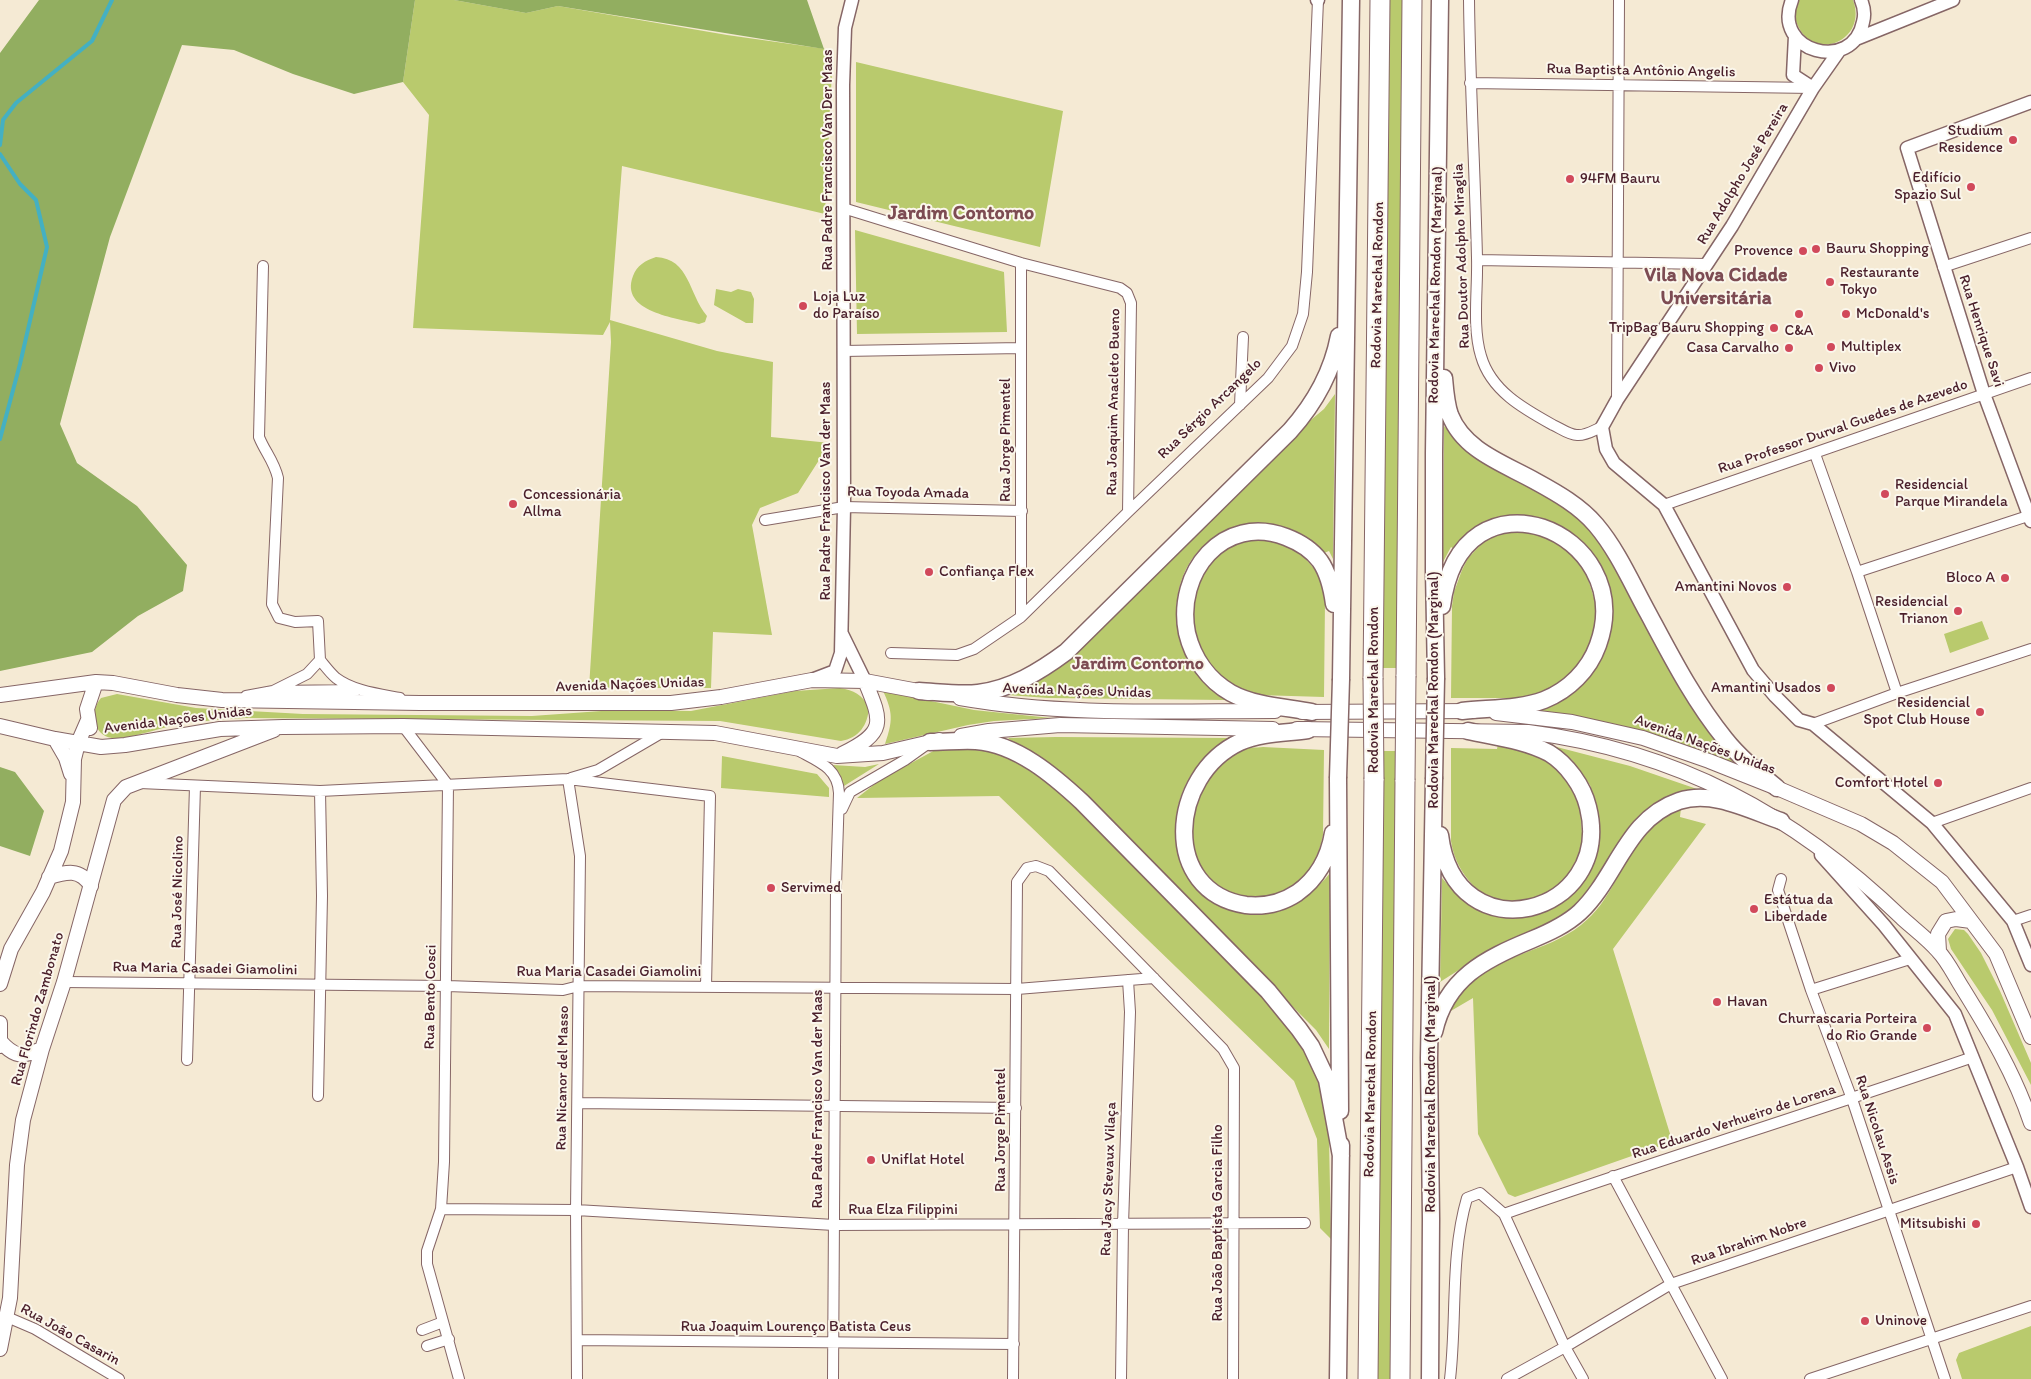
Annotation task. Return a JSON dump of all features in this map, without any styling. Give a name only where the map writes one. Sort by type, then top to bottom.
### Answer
[{"type":"highway","points":[[1338,1379],[1341,1156],[1338,786],[1351,0]]},
{"type":"highway","name":"Rodovia Marechal Rondon","points":[[1368,1379],[1380,0]]},
{"type":"highway","name":"Rodovia Marechal Rondon","points":[[1400,1379],[1412,0]]},
{"type":"highway","name":"Rodovia Marechal Rondon (Marginal)","points":[[1430,1379],[1429,1058],[1436,678],[1434,542],[1440,0]]},
{"type":"highway","points":[[919,691],[978,693],[997,688],[1034,675],[1066,652],[1303,416],[1326,381],[1333,358],[1347,292]]},
{"type":"highway","points":[[1436,318],[1446,397],[1450,416],[1457,428],[1469,442],[1485,454],[1500,464],[1534,480],[1571,503],[1596,526],[1618,559],[1675,662],[1706,713],[1725,740],[1740,756],[1777,788]]},
{"type":"highway","points":[[1436,650],[1444,588],[1450,573],[1459,555],[1469,542],[1492,527],[1529,523],[1549,528],[1559,533],[1575,546],[1596,575],[1604,604],[1603,629],[1594,657],[1578,678],[1561,691],[1544,700],[1530,704],[1462,711]]},
{"type":"highway","points":[[1312,712],[1259,703],[1243,698],[1222,687],[1202,668],[1190,643],[1185,621],[1186,594],[1193,575],[1212,549],[1220,543],[1238,536],[1256,532],[1271,532],[1296,541],[1314,554],[1327,573],[1332,586],[1341,654]]},
{"type":"highway","points":[[1308,730],[1254,737],[1240,742],[1217,757],[1206,768],[1194,787],[1186,811],[1185,848],[1189,862],[1207,887],[1230,901],[1259,906],[1276,903],[1290,897],[1315,876],[1325,861],[1332,842],[1338,786]]},
{"type":"highway","points":[[1434,781],[1442,849],[1450,871],[1462,888],[1480,902],[1502,910],[1514,910],[1540,905],[1562,893],[1578,875],[1588,852],[1591,827],[1588,803],[1575,777],[1560,762],[1539,748],[1526,743],[1468,731]]},
{"type":"highway","points":[[930,742],[978,741],[1015,753],[1055,779],[1082,802],[1268,991],[1299,1029],[1311,1046],[1327,1080],[1341,1156]]},
{"type":"highway","points":[[1429,1058],[1436,1023],[1440,1013],[1446,1001],[1463,978],[1475,967],[1490,958],[1553,931],[1580,912],[1600,888],[1628,841],[1652,816],[1665,807],[1679,801],[1709,798],[1725,801],[1781,821]]},
{"type":"main road","name":"Avenida Nações Unidas","points":[[0,696],[96,682],[222,700],[420,703],[670,703],[721,698],[812,680],[865,681],[999,705],[1052,710],[1462,711],[1558,719],[1643,738],[1710,761],[1861,824],[1893,843],[1942,882],[1996,954],[2031,1036]]},
{"type":"main road","points":[[837,756],[858,746],[875,728],[878,713],[865,681]]},
{"type":"main road","points":[[96,682],[87,709],[91,735],[101,747]]},
{"type":"main road","points":[[0,984],[11,949],[49,878],[60,851],[73,802],[74,759],[78,743],[88,720]]},
{"type":"main road","name":"Avenida Nações Unidas","points":[[0,726],[101,747],[125,745],[220,729],[283,727],[403,726],[665,731],[732,736],[837,756],[883,753],[989,731],[1060,726],[1528,732],[1559,736],[1588,742],[1678,769],[1740,797],[1804,836],[1871,888],[1939,951],[1981,1017],[2020,1091],[2031,1123]]},
{"type":"main road","name":"Rua Florindo Zambonato","points":[[0,1349],[10,1298],[17,1164],[23,1120],[42,1049],[64,982],[114,800],[126,787],[283,727]]},
{"type":"main road","points":[[56,739],[66,758],[72,776],[73,802]]},
{"type":"main road","points":[[49,878],[68,871],[76,872],[84,877],[91,886]]},
{"type":"main road","points":[[1939,951],[1938,934],[1946,922],[1956,919],[1971,921]]},
{"type":"main road","name":"Rua Florindo Zambonato","points":[[0,1022],[0,1046]]},
{"type":"main road","points":[[0,1041],[9,1052],[18,1055],[29,1054],[42,1049]]},
{"type":"street","name":"Rua Padre Francisco Van Der Maas","points":[[843,351],[845,28],[852,0]]},
{"type":"street","name":"Rua Sérgio Arcangelo","points":[[891,653],[957,655],[974,649],[1021,617],[1268,378],[1292,346],[1303,314],[1307,272],[1318,0]]},
{"type":"street","name":"Rua Doutor Adolpho Miraglia","points":[[1469,0],[1470,83],[1477,260],[1477,336],[1481,357],[1491,377],[1505,394],[1524,408],[1576,435],[1586,434],[1602,427]]},
{"type":"street","points":[[1617,400],[1619,0]]},
{"type":"street","points":[[1792,0],[1788,17],[1795,36],[1803,45],[1814,51],[1826,53],[1838,51],[1856,39],[1953,0]]},
{"type":"street","points":[[1856,39],[1862,28],[1864,16],[1861,0]]},
{"type":"street","points":[[1795,36],[1794,75],[1813,88]]},
{"type":"street","name":"Rua Adolpho José Pereira","points":[[1602,427],[1617,400],[1732,226],[1813,88],[1838,51]]},
{"type":"street","name":"Rua Baptista Antônio Angelis","points":[[1470,83],[1813,88]]},
{"type":"street","name":"Rua Henrique Savi","points":[[2030,517],[1984,394],[1907,148],[2031,102]]},
{"type":"street","points":[[843,208],[1021,263]]},
{"type":"street","points":[[1943,267],[2031,238]]},
{"type":"street","points":[[1477,260],[1707,264]]},
{"type":"street","name":"Rua Joaquim Anacleto Bueno","points":[[1021,263],[1117,288],[1127,293],[1131,303],[1128,512]]},
{"type":"street","name":"Rua Jorge Pimentel","points":[[1021,263],[1021,617]]},
{"type":"street","points":[[263,266],[259,437],[262,446],[275,464],[278,478],[272,604],[279,618],[295,622],[318,621],[320,660],[336,678],[364,690],[420,703]]},
{"type":"street","points":[[1240,405],[1243,337]]},
{"type":"street","points":[[843,351],[1021,348]]},
{"type":"street","name":"Rua Padre Francisco Van der Maas","points":[[812,680],[834,671],[841,653],[844,507],[843,351]]},
{"type":"street","name":"Rua Professor Durval Guedes de Azevedo","points":[[1664,505],[2031,378]]},
{"type":"street","points":[[1602,427],[1606,449],[1614,464],[1664,505],[1753,670],[1799,720],[1813,724],[1932,823],[2012,921],[2031,965]]},
{"type":"street","points":[[1815,454],[1858,572],[1897,693]]},
{"type":"street","name":"Rua Toyoda Amada","points":[[765,520],[844,507],[1022,511]]},
{"type":"street","points":[[1858,572],[2030,517]]},
{"type":"street","points":[[842,632],[865,681]]},
{"type":"street","points":[[1813,724],[1897,693],[2031,649]]},
{"type":"street","points":[[272,691],[307,674],[320,660]]},
{"type":"street","points":[[222,700],[272,691],[364,690]]},
{"type":"street","points":[[403,726],[448,784]]},
{"type":"street","points":[[568,779],[598,770],[665,731]]},
{"type":"street","name":"Rua Padre Francisco Van der Maas","points":[[839,819],[846,796],[850,792],[905,760],[930,742]]},
{"type":"street","name":"Rua Padre Francisco Van der Maas","points":[[794,748],[822,764],[834,774],[839,785],[835,987],[833,1379]]},
{"type":"street","points":[[138,783],[320,791],[568,779],[710,796],[706,986]]},
{"type":"street","name":"Rua Nicanor del Masso","points":[[568,779],[580,856],[576,1210],[577,1379]]},
{"type":"street","name":"Rua Bento Cosci","points":[[448,784],[444,1162],[441,1209],[427,1251],[427,1264],[459,1379]]},
{"type":"street","name":"Rua José Nicolino","points":[[187,1060],[195,786]]},
{"type":"street","points":[[1932,823],[2031,788]]},
{"type":"street","points":[[318,1096],[322,896],[320,791]]},
{"type":"street","name":"Avenida Nações Unidas","points":[[1804,836],[1884,925],[1955,1014],[2031,1207]]},
{"type":"street","name":"Rua Jorge Pimentel","points":[[1014,1379],[1017,882],[1027,868],[1036,866],[1049,871],[1154,978]]},
{"type":"street","name":"Rua Nicolau Assis","points":[[1781,879],[1778,890],[1810,990],[1852,1099],[1945,1379]]},
{"type":"street","points":[[2012,921],[2031,915]]},
{"type":"street","points":[[1810,990],[1910,959]]},
{"type":"street","name":"Rua Maria Casadei Giamolini","points":[[64,982],[447,986],[563,990],[579,986],[1017,989],[1154,978]]},
{"type":"street","name":"Rua João Baptista Garcia Filho","points":[[1154,978],[1223,1049],[1234,1068],[1233,1379]]},
{"type":"street","name":"Rua Jacy Stevaux Vilaça","points":[[1122,1379],[1123,1225],[1130,1012],[1128,980]]},
{"type":"street","name":"Rua Eduardo Verhueiro de Lorena","points":[[1504,1214],[1973,1057]]},
{"type":"street","points":[[578,1103],[1016,1108]]},
{"type":"street","name":"Rua Ibrahim Nobre","points":[[1507,1379],[1671,1284],[2017,1168]]},
{"type":"street","points":[[1613,1176],[1722,1379]]},
{"type":"street","points":[[1458,1379],[1451,1374],[1458,1241],[1467,1198],[1480,1193],[1504,1214],[1565,1347],[1583,1379]]},
{"type":"street","name":"Rua Elza Filippini","points":[[441,1209],[576,1210],[834,1225],[1123,1225],[1305,1222]]},
{"type":"street","points":[[1810,1379],[2031,1306]]},
{"type":"street","name":"Rua João Casarin","points":[[7,1317],[35,1329],[119,1379]]},
{"type":"street","points":[[422,1330],[443,1322]]},
{"type":"street","points":[[427,1346],[449,1339]]},
{"type":"street","name":"Rua Joaquim Lourenço Batista Ceus","points":[[577,1340],[1014,1344]]},
{"type":"green space","points":[[39,0],[415,0],[403,82],[354,94],[293,74],[234,50],[182,45],[110,237],[60,424],[77,463],[137,506],[187,565],[183,591],[138,616],[92,652],[0,671],[0,53]]},
{"type":"green space","points":[[415,0],[454,0],[526,13],[558,6],[727,35],[833,50],[825,214],[622,166],[610,320],[717,351],[773,362],[771,437],[830,443],[798,493],[760,508],[752,525],[772,635],[713,632],[711,688],[589,688],[611,342],[610,322],[603,335],[413,328],[429,115],[403,82]]},
{"type":"green space","points":[[454,0],[807,0],[824,49],[558,6],[526,13]]},
{"type":"green space","points":[[1387,0],[1403,0],[1397,668],[1383,668]]},
{"type":"green space","points":[[1799,0],[1853,0],[1856,14],[1853,26],[1847,36],[1838,42],[1827,45],[1816,43],[1806,37],[1798,26],[1795,16]]},
{"type":"green space","points":[[856,62],[1063,111],[1040,247],[856,202]]},
{"type":"green space","points":[[855,230],[1004,272],[1007,332],[857,334]]},
{"type":"green space","points":[[656,257],[667,259],[682,270],[707,316],[705,322],[699,324],[665,316],[652,311],[634,298],[631,288],[635,272],[642,264]]},
{"type":"green space","points":[[716,289],[731,292],[738,289],[751,292],[754,299],[753,323],[746,323],[714,305]]},
{"type":"green space","points":[[1335,394],[1333,559],[1329,551],[1324,553],[1297,532],[1280,527],[1259,528],[1219,536],[1202,547],[1184,574],[1179,590],[1177,607],[1180,641],[1186,656],[1198,675],[1208,686],[1226,700],[1048,698],[1008,695],[1040,679],[1300,429],[1324,409]]},
{"type":"green space","points":[[1444,426],[1454,436],[1566,508],[1592,531],[1749,771],[1668,740],[1612,724],[1526,709],[1553,704],[1568,696],[1586,680],[1606,651],[1612,619],[1607,587],[1593,558],[1572,535],[1544,519],[1513,515],[1479,525],[1465,536],[1454,549],[1451,547],[1443,562]]},
{"type":"green space","points":[[1526,528],[1567,548],[1586,572],[1597,608],[1594,635],[1583,660],[1565,681],[1538,695],[1520,698],[1451,698],[1452,606],[1454,592],[1462,570],[1468,558],[1490,535]]},
{"type":"green space","points":[[1245,539],[1271,539],[1299,551],[1318,573],[1323,586],[1325,601],[1324,697],[1258,695],[1245,692],[1224,681],[1206,659],[1193,633],[1191,607],[1204,567],[1233,544]]},
{"type":"green space","points":[[1982,621],[1989,639],[1950,653],[1944,634]]},
{"type":"green space","points":[[840,688],[857,694],[869,707],[867,719],[858,734],[841,741],[720,721],[246,718],[180,724],[136,735],[112,738],[100,732],[94,715],[97,703],[101,698],[117,694],[196,708],[303,714],[532,716],[615,710],[691,711],[795,691]]},
{"type":"green space","points":[[883,691],[974,710],[1051,718],[994,721],[968,725],[885,744],[891,717],[889,705]]},
{"type":"green space","points":[[1008,738],[1229,738],[1197,767],[1183,790],[1176,818],[1177,846],[1180,856],[1189,869],[1218,901],[1229,908],[1242,912],[1258,911],[1303,894],[1315,888],[1330,873],[1329,1049],[1316,1030],[1279,993]]},
{"type":"green space","points":[[1498,744],[1539,754],[1562,772],[1579,795],[1583,847],[1565,882],[1530,903],[1485,899],[1459,866],[1451,841],[1451,748],[1497,749]]},
{"type":"green space","points":[[1553,746],[1630,766],[1697,789],[1683,793],[1570,913],[1473,961],[1440,982],[1442,878],[1455,893],[1476,908],[1503,917],[1532,916],[1558,903],[1597,840],[1598,825],[1590,785],[1572,760]]},
{"type":"green space","points":[[1263,747],[1324,750],[1323,835],[1312,865],[1295,885],[1273,896],[1250,898],[1228,892],[1209,878],[1196,856],[1192,812],[1208,777],[1219,765],[1240,750]]},
{"type":"green space","points":[[977,748],[1016,759],[1052,782],[1267,999],[1302,1044],[1320,1087],[1329,1139],[1331,1239],[1320,1228],[1317,1139],[1294,1081],[999,796],[857,798],[880,780],[937,749]]},
{"type":"green space","points":[[1384,751],[1395,751],[1395,769],[1397,772],[1392,1379],[1377,1379],[1381,771],[1384,767]]},
{"type":"green space","points":[[722,756],[817,774],[829,788],[829,797],[721,788]]},
{"type":"green space","points":[[879,764],[844,786],[839,773],[833,765],[865,767]]},
{"type":"green space","points":[[0,767],[15,772],[44,811],[30,856],[0,846]]},
{"type":"green space","points":[[1681,808],[1680,817],[1706,824],[1613,949],[1671,1137],[1666,1144],[1515,1197],[1508,1194],[1478,1134],[1473,998],[1444,1015],[1458,992],[1475,977],[1505,961],[1552,942],[1581,925],[1601,905],[1643,834],[1660,819]]},
{"type":"green space","points":[[1955,929],[1964,930],[1968,934],[1981,953],[2000,991],[2031,1063],[2031,1085],[1992,1010],[1951,949],[1948,939]]},
{"type":"green space","points":[[2031,1326],[2031,1379],[1962,1379],[1956,1360],[1959,1353]]},
{"type":"waterway","points":[[0,145],[3,120],[16,103],[92,41],[112,0]]},
{"type":"waterway","points":[[0,154],[20,184],[36,200],[47,247],[20,364],[0,439]]},
{"type":"place","name":"Studium Residence","points":[[2013,140]]},
{"type":"place","name":"94FM Bauru","points":[[1570,179]]},
{"type":"place","name":"Edifício Spazio Sul","points":[[1971,187]]},
{"type":"place","name":"Bauru Shopping","points":[[1816,249]]},
{"type":"place","name":"Provence","points":[[1803,251]]},
{"type":"place","name":"Restaurante Tokyo","points":[[1830,282]]},
{"type":"place","name":"Loja Luz do Paraíso","points":[[803,306]]},
{"type":"place","name":"C&A","points":[[1799,314]]},
{"type":"place","name":"McDonald's","points":[[1846,314]]},
{"type":"place","name":"TripBag Bauru Shopping","points":[[1774,328]]},
{"type":"place","name":"Multiplex","points":[[1831,347]]},
{"type":"place","name":"Casa Carvalho","points":[[1789,348]]},
{"type":"place","name":"Vivo","points":[[1819,368]]},
{"type":"place","name":"Residencial Parque Mirandela","points":[[1885,494]]},
{"type":"place","name":"Concessionária Allma","points":[[513,504]]},
{"type":"place","name":"Confiança Flex","points":[[929,572]]},
{"type":"place","name":"Bloco A","points":[[2005,578]]},
{"type":"place","name":"Amantini Novos","points":[[1787,587]]},
{"type":"place","name":"Residencial Trianon","points":[[1958,611]]},
{"type":"place","name":"Amantini Usados","points":[[1831,688]]},
{"type":"place","name":"Residencial Spot Club House","points":[[1980,712]]},
{"type":"place","name":"Comfort Hotel","points":[[1938,783]]},
{"type":"place","name":"Servimed","points":[[771,888]]},
{"type":"place","name":"Estátua da Liberdade","points":[[1754,909]]},
{"type":"place","name":"Havan","points":[[1717,1002]]},
{"type":"place","name":"Churrascaria Porteira do Rio Grande","points":[[1927,1028]]},
{"type":"place","name":"Uniflat Hotel","points":[[871,1160]]},
{"type":"place","name":"Mitsubishi","points":[[1976,1224]]},
{"type":"place","name":"Uninove","points":[[1865,1321]]},
{"type":"district","name":"Jardim Contorno","points":[[961,214]]},
{"type":"district","name":"Vila Nova Cidade Universitária","points":[[1716,288]]},
{"type":"district","name":"Jardim Contorno","points":[[1138,664]]}]
